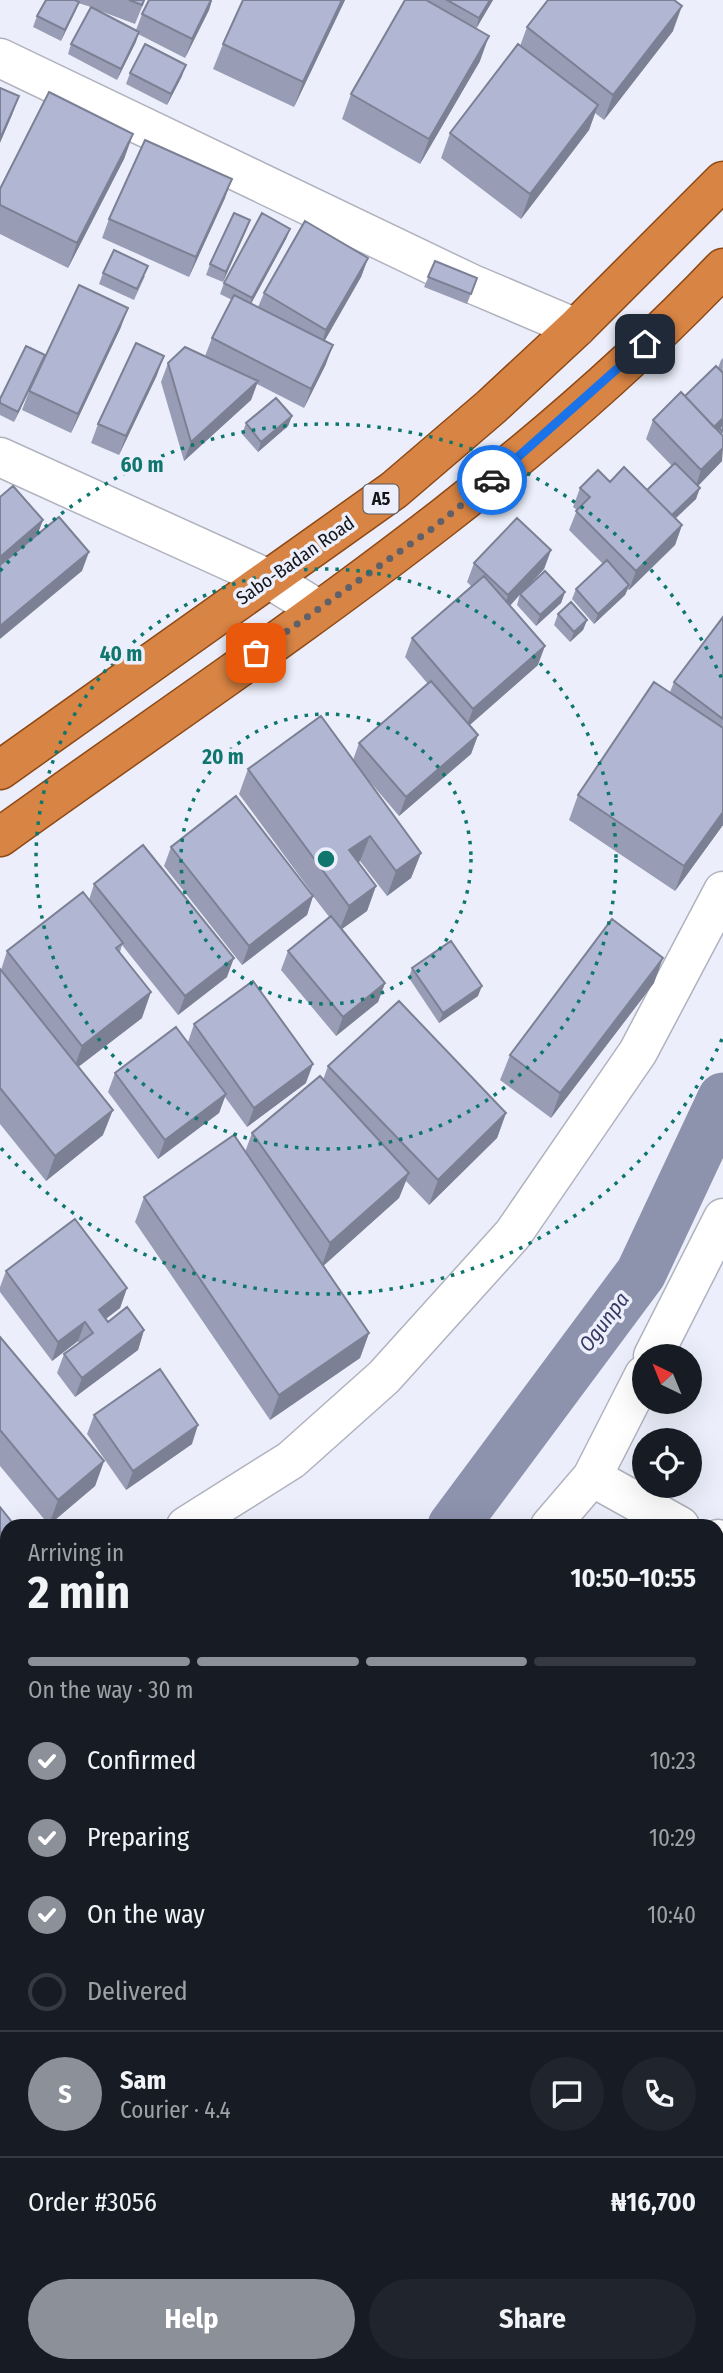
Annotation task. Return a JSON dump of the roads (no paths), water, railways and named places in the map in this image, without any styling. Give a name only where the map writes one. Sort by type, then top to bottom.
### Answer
[{"type":"highway","name":"Sabo-Badan Road","points":[[0,770],[394,490],[491,407],[576,328],[723,181]]},
{"type":"highway","points":[[0,837],[433,528],[536,444],[723,268]]},
{"type":"street","points":[[0,58],[470,283],[576,328]]},
{"type":"street","points":[[0,457],[269,579],[318,609]]},
{"type":"street","points":[[197,1519],[291,1460],[374,1386],[513,1234],[638,1052],[723,891]]},
{"type":"street","points":[[659,1344],[723,1218]]},
{"type":"street","points":[[556,1519],[592,1477],[632,1399]]},
{"type":"street","points":[[592,1477],[667,1519]]},
{"type":"waterway","name":"Ogunpa","points":[[458,1519],[641,1273],[723,1098]]}]
